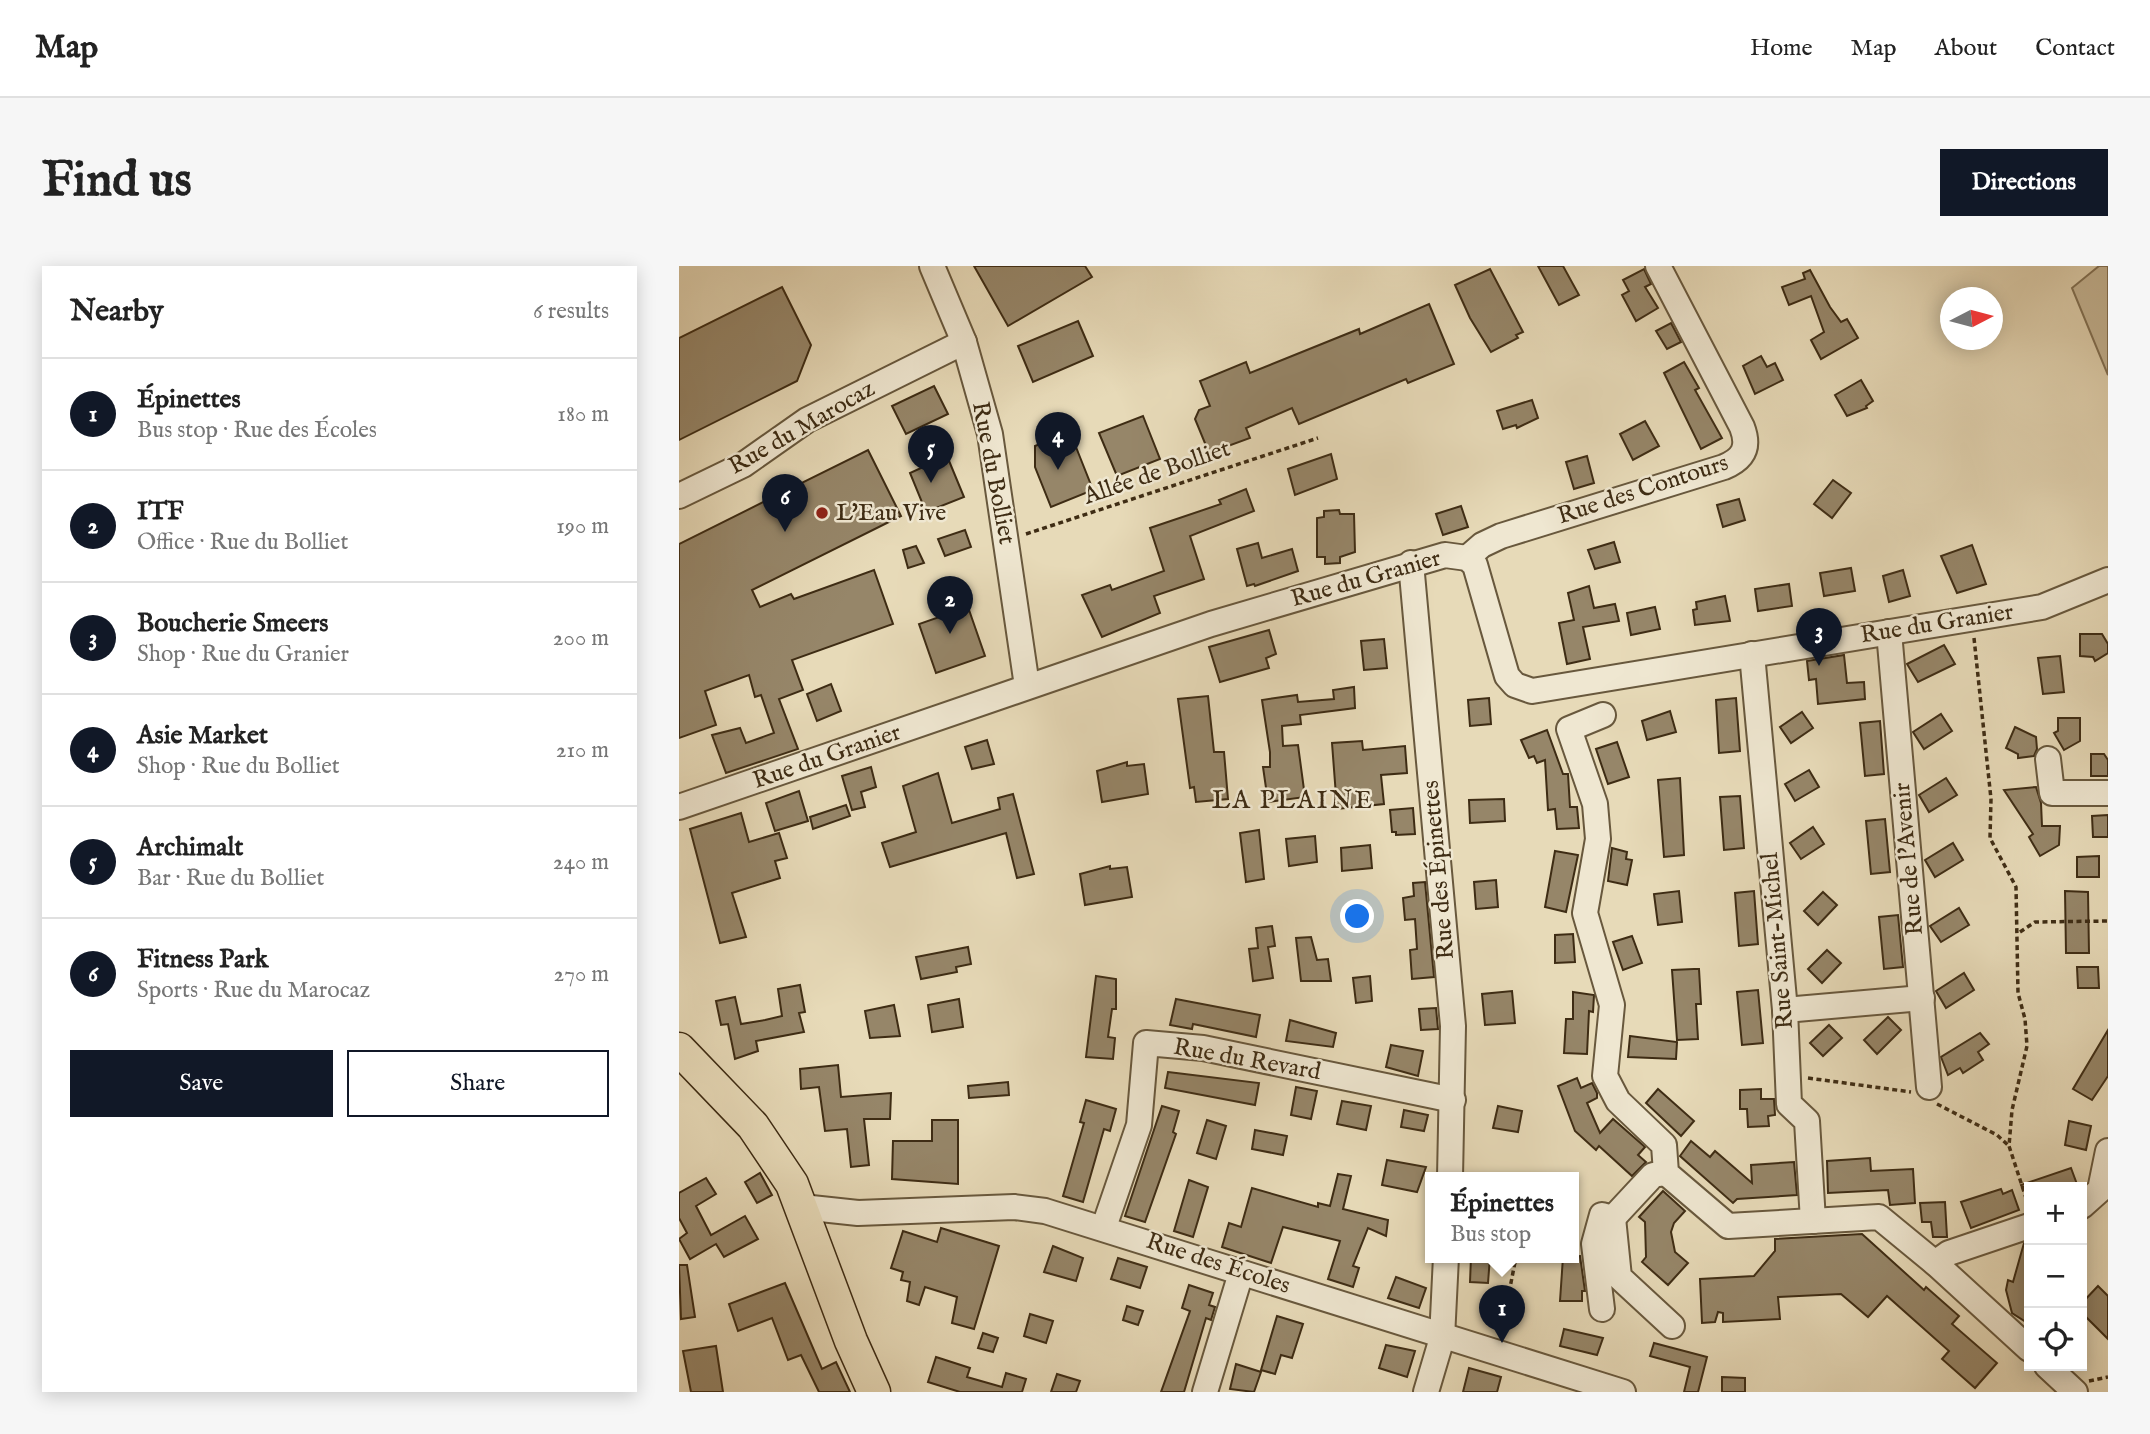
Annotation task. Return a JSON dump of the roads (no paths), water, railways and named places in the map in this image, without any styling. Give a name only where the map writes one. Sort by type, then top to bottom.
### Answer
[{"type":"main road","points":[[683,1054],[734,1104],[769,1146],[802,1206],[851,1341],[874,1392]]},
{"type":"street","name":"Rue du Bolliet","points":[[932,266],[964,342],[990,434],[1027,687]]},
{"type":"street","name":"Rue des Contours","points":[[1467,558],[1482,545],[1501,536],[1724,467],[1743,455],[1746,447],[1742,427],[1658,266]]},
{"type":"street","name":"Rue du Marocaz","points":[[679,496],[743,465],[807,420],[964,342]]},
{"type":"street","name":"Rue du Granier","points":[[679,807],[1211,624],[1451,554],[1467,558],[1480,576],[1501,664],[1507,676],[1524,689],[1555,689],[2042,607],[2108,580]]},
{"type":"street","name":"Rue des Épinettes","points":[[1411,564],[1453,1026],[1450,1172]]},
{"type":"street","name":"Rue de l'Avenir","points":[[1889,632],[1927,1095]]},
{"type":"street","name":"Rue Saint-Michel","points":[[1752,654],[1785,1010],[1789,1104],[1807,1121],[1813,1221]]},
{"type":"street","points":[[1603,715],[1569,729],[1595,804],[1598,839],[1585,913],[1612,1005],[1605,1076],[1618,1101],[1664,1145],[1666,1173],[1728,1226],[1879,1217],[1935,1263],[2024,1344]]},
{"type":"street","points":[[2048,759],[2052,793],[2108,793]]},
{"type":"street","points":[[1785,1010],[1921,998]]},
{"type":"street","name":"Rue du Revard","points":[[1104,1227],[1139,1125],[1146,1043],[1203,1048],[1453,1100]]},
{"type":"street","points":[[2087,1202],[2100,1190],[2108,1152]]},
{"type":"street","points":[[1666,1173],[1653,1175],[1613,1218],[1619,1277],[1672,1326]]},
{"type":"street","name":"Rue des Écoles","points":[[802,1206],[858,1213],[1014,1207],[1045,1211],[1104,1227],[1442,1338],[1623,1392]]},
{"type":"street","points":[[1602,1308],[1594,1244],[1602,1214],[1613,1218]]},
{"type":"street","points":[[1935,1263],[1949,1253],[2024,1228]]},
{"type":"street","points":[[1426,1392],[1442,1338],[1446,1263]]},
{"type":"street","points":[[1205,1392],[1241,1273]]},
{"type":"street","points":[[2052,1371],[2075,1392]]},
{"type":"place","name":"Asie Market","points":[[1058,470]]},
{"type":"place","name":"Archimalt","points":[[931,483]]},
{"type":"place","name":"L'Eau Vive","points":[[822,513]]},
{"type":"place","name":"Fitness Park","points":[[785,532]]},
{"type":"place","name":"ITF","points":[[950,634]]},
{"type":"place","name":"Boucherie Smeers","points":[[1819,666]]},
{"type":"place","name":"Épinettes","points":[[1502,1343]]},
{"type":"district","name":"LA PLAINE","points":[[1293,800]]}]
